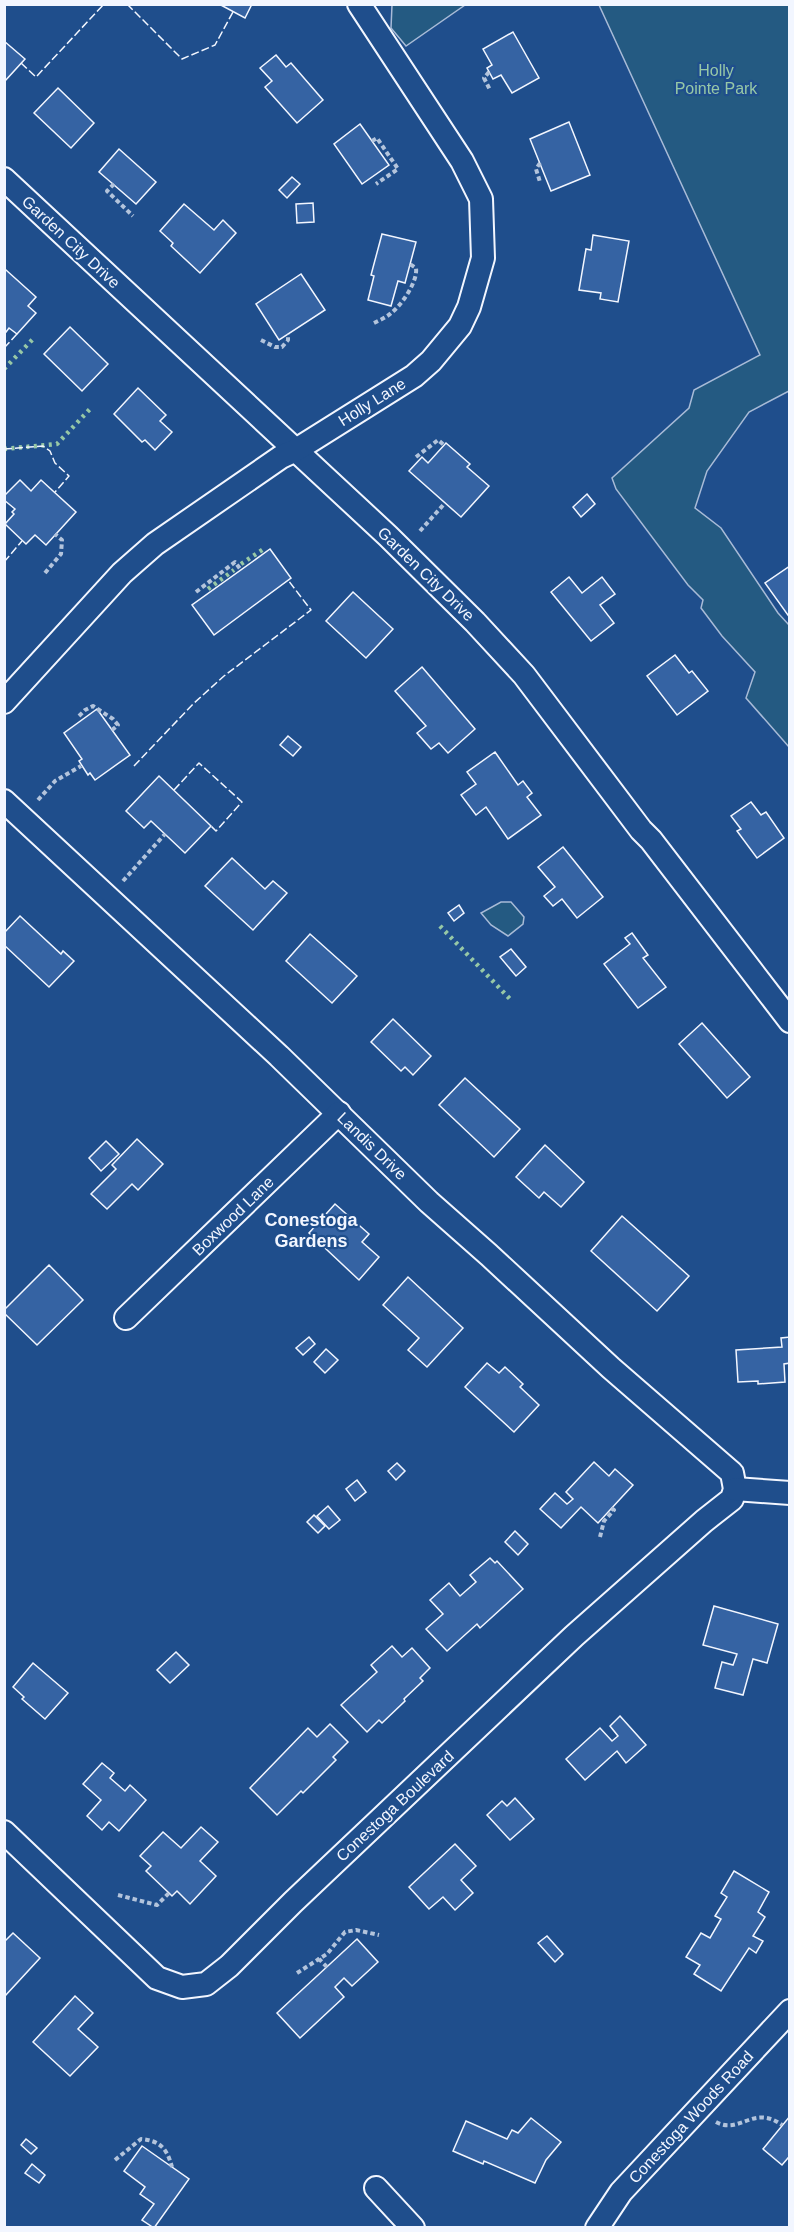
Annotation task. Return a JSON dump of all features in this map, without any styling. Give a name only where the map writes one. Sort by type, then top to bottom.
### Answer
[{"type":"street","name":"Holly Lane","points":[[4,702],[122,573],[147,551],[281,457],[296,450],[414,376],[431,361],[460,326],[469,307],[483,258],[481,199],[462,160],[359,4]]},
{"type":"street","name":"Garden City Drive","points":[[4,179],[296,450],[455,602],[524,675],[789,1021]]},
{"type":"street","name":"Landis Drive","points":[[4,801],[339,1113],[429,1202],[603,1361],[732,1473],[735,1490]]},
{"type":"street","name":"Boxwood Lane","points":[[126,1318],[339,1113]]},
{"type":"street","points":[[735,1490],[789,1493]]},
{"type":"street","name":"Conestoga Boulevard","points":[[4,1832],[158,1978],[182,1987],[206,1984],[229,1966],[293,1902],[574,1636],[732,1499],[735,1490]]},
{"type":"street","name":"Conestoga Woods Road","points":[[597,2228],[621,2193],[789,2011]]},
{"type":"street","points":[[376,2188],[413,2228]]},
{"type":"path","points":[[489,72],[484,78],[490,90]]},
{"type":"path","points":[[372,141],[377,138],[398,169],[376,184]]},
{"type":"path","points":[[540,163],[536,169],[540,182]]},
{"type":"path","points":[[114,184],[107,191],[133,216]]},
{"type":"path","points":[[374,323],[392,313],[400,303],[417,275],[416,268],[410,264]]},
{"type":"path","points":[[261,340],[275,347],[282,347],[288,340],[288,334]]},
{"type":"path","points":[[416,457],[438,440],[444,445]]},
{"type":"path","points":[[420,531],[445,503]]},
{"type":"path","points":[[45,573],[61,554],[62,540],[55,534]]},
{"type":"path","points":[[196,592],[235,562],[241,570]]},
{"type":"path","points":[[79,716],[93,706],[113,719],[118,726],[112,730]]},
{"type":"path","points":[[22,818],[55,780],[81,765]]},
{"type":"path","points":[[108,897],[165,834]]},
{"type":"path","points":[[600,1537],[604,1521],[614,1510],[611,1508]]},
{"type":"path","points":[[118,1894],[157,1905],[169,1893]]},
{"type":"path","points":[[297,1973],[327,1954],[345,1932],[356,1930],[379,1935]]},
{"type":"path","points":[[319,1959],[327,1967]]},
{"type":"path","points":[[696,2112],[722,2126],[762,2116],[772,2118],[782,2125]]},
{"type":"path","points":[[115,2160],[138,2144],[141,2139],[153,2140],[168,2151],[172,2167]]},
{"type":"green space","points":[[392,4],[465,5],[406,46],[391,28]]},
{"type":"green space","name":"Holly Pointe Park","points":[[599,5],[789,5],[789,391],[749,412],[707,471],[695,508],[721,528],[778,613],[789,625],[789,747],[746,698],[755,672],[722,636],[701,608],[703,600],[688,585],[616,489],[612,478],[689,408],[694,390],[760,355]]},
{"type":"green space","points":[[501,902],[511,902],[524,917],[523,924],[508,936],[491,925],[481,913]]},
{"type":"building","points":[[219,4],[252,4],[245,18]]},
{"type":"building","points":[[513,32],[539,78],[512,93],[501,75],[493,79],[487,68],[492,65],[483,49]]},
{"type":"building","points":[[4,41],[25,59],[4,82]]},
{"type":"building","points":[[276,55],[286,67],[291,63],[323,100],[297,123],[265,87],[272,81],[260,68]]},
{"type":"building","points":[[58,88],[94,123],[71,148],[34,113]]},
{"type":"building","points":[[569,122],[590,175],[551,191],[530,139]]},
{"type":"building","points":[[360,124],[389,165],[362,184],[334,144]]},
{"type":"building","points":[[119,149],[156,182],[136,204],[99,172]]},
{"type":"building","points":[[292,177],[300,184],[287,198],[279,190]]},
{"type":"building","points":[[313,203],[314,222],[297,223],[296,204]]},
{"type":"building","points":[[184,204],[214,230],[223,220],[236,233],[200,273],[171,246],[173,243],[160,231]]},
{"type":"building","points":[[382,234],[416,242],[405,283],[398,281],[391,306],[368,300],[374,276],[371,275]]},
{"type":"building","points":[[593,235],[629,241],[618,302],[600,299],[601,293],[579,290],[586,249],[591,250]]},
{"type":"building","points":[[6,270],[36,297],[28,306],[36,313],[17,334],[9,328],[6,332],[4,331],[4,272]]},
{"type":"building","points":[[301,274],[325,310],[279,340],[256,304]]},
{"type":"building","points":[[70,327],[108,364],[82,391],[44,354]]},
{"type":"building","points":[[138,388],[166,415],[160,421],[172,432],[155,450],[145,440],[142,442],[114,414]]},
{"type":"building","points":[[446,443],[470,464],[467,467],[489,486],[461,517],[409,471],[422,457],[428,463]]},
{"type":"building","points":[[20,480],[31,491],[41,480],[76,512],[46,545],[35,535],[26,544],[5,524],[14,514],[12,512],[15,509],[4,500],[4,496]]},
{"type":"building","points":[[587,494],[595,504],[581,517],[573,507]]},
{"type":"building","points":[[270,549],[291,578],[214,635],[192,605]]},
{"type":"building","points":[[790,566],[790,618],[765,583]]},
{"type":"building","points":[[569,577],[582,593],[602,577],[615,594],[600,605],[614,623],[591,641],[551,592]]},
{"type":"building","points":[[353,592],[393,629],[366,658],[326,621]]},
{"type":"building","points":[[675,655],[689,673],[692,671],[708,691],[677,715],[647,676]]},
{"type":"building","points":[[422,667],[475,729],[448,753],[439,743],[431,749],[417,733],[426,726],[395,691]]},
{"type":"building","points":[[97,709],[130,755],[95,780],[90,773],[88,775],[79,761],[82,759],[64,733]]},
{"type":"building","points":[[288,736],[301,747],[293,756],[280,745]]},
{"type":"building","points":[[495,752],[518,785],[523,781],[532,793],[527,797],[541,815],[508,839],[486,807],[476,815],[461,795],[476,784],[467,772]]},
{"type":"building","points":[[159,776],[211,826],[185,853],[151,821],[144,828],[126,811]]},
{"type":"building","points":[[751,802],[761,815],[766,812],[784,838],[757,858],[737,831],[741,829],[731,816]]},
{"type":"building","points":[[563,847],[603,897],[577,918],[562,899],[553,906],[544,896],[555,887],[538,867]]},
{"type":"building","points":[[232,858],[265,889],[273,881],[287,893],[253,930],[205,886]]},
{"type":"building","points":[[459,905],[464,913],[454,921],[448,913]]},
{"type":"building","points":[[20,916],[61,954],[63,951],[74,961],[49,987],[4,945],[4,933]]},
{"type":"building","points":[[632,933],[648,955],[643,958],[666,987],[638,1008],[604,964],[630,944],[625,938]]},
{"type":"building","points":[[310,934],[357,976],[332,1003],[286,961]]},
{"type":"building","points":[[511,949],[526,967],[516,976],[500,957]]},
{"type":"building","points":[[393,1019],[431,1056],[413,1075],[405,1067],[401,1071],[371,1042]]},
{"type":"building","points":[[702,1023],[750,1077],[727,1098],[679,1044]]},
{"type":"building","points":[[465,1078],[520,1129],[494,1157],[439,1105]]},
{"type":"building","points":[[137,1139],[163,1164],[138,1190],[132,1184],[107,1209],[91,1194],[116,1169],[112,1165]]},
{"type":"building","points":[[106,1141],[119,1154],[101,1171],[89,1158]]},
{"type":"building","points":[[545,1145],[584,1182],[561,1207],[544,1192],[539,1198],[516,1177]]},
{"type":"building","points":[[335,1204],[369,1234],[362,1242],[379,1257],[359,1280],[309,1233]]},
{"type":"building","points":[[622,1216],[689,1276],[657,1311],[591,1251]]},
{"type":"building","points":[[49,1265],[83,1300],[37,1345],[4,1313],[4,1310]]},
{"type":"building","points":[[408,1277],[463,1328],[427,1367],[408,1350],[419,1338],[383,1305]]},
{"type":"building","points":[[309,1337],[315,1344],[303,1355],[296,1348]]},
{"type":"building","points":[[790,1337],[790,1363],[784,1364],[785,1382],[758,1384],[758,1381],[738,1382],[736,1350],[782,1347],[781,1338]]},
{"type":"building","points":[[326,1349],[338,1360],[325,1373],[314,1362]]},
{"type":"building","points":[[487,1363],[499,1373],[505,1367],[523,1384],[520,1387],[539,1405],[514,1432],[465,1387]]},
{"type":"building","points":[[594,1462],[609,1476],[615,1469],[633,1485],[598,1523],[581,1507],[561,1528],[540,1509],[555,1493],[567,1504],[573,1499],[566,1492]]},
{"type":"building","points":[[397,1463],[405,1471],[396,1480],[388,1471]]},
{"type":"building","points":[[357,1480],[366,1492],[355,1501],[346,1489]]},
{"type":"building","points":[[328,1506],[340,1520],[329,1529],[317,1516]]},
{"type":"building","points":[[314,1515],[325,1526],[318,1533],[307,1522]]},
{"type":"building","points":[[515,1531],[528,1544],[518,1555],[505,1542]]},
{"type":"building","points":[[490,1558],[495,1563],[497,1561],[523,1589],[480,1628],[477,1624],[447,1651],[426,1629],[443,1614],[430,1600],[449,1583],[460,1596],[476,1582],[470,1575]]},
{"type":"building","points":[[714,1606],[778,1624],[767,1663],[753,1659],[743,1695],[715,1688],[722,1662],[733,1665],[737,1654],[703,1645]]},
{"type":"building","points":[[392,1646],[402,1657],[412,1648],[430,1668],[420,1678],[423,1681],[404,1699],[405,1701],[382,1723],[379,1720],[367,1732],[341,1705],[377,1672],[371,1665]]},
{"type":"building","points":[[176,1652],[189,1665],[170,1683],[157,1670]]},
{"type":"building","points":[[33,1663],[68,1693],[45,1719],[22,1699],[24,1697],[13,1687]]},
{"type":"building","points":[[620,1716],[646,1745],[626,1763],[617,1751],[585,1780],[566,1759],[600,1728],[612,1741],[618,1736],[610,1726]]},
{"type":"building","points":[[330,1724],[348,1742],[333,1757],[336,1760],[277,1815],[250,1788],[308,1728],[317,1737]]},
{"type":"building","points":[[102,1763],[114,1773],[110,1778],[125,1791],[130,1785],[146,1800],[119,1831],[109,1822],[102,1830],[87,1816],[101,1800],[83,1784]]},
{"type":"building","points":[[515,1798],[534,1819],[510,1840],[487,1815],[502,1801],[507,1806]]},
{"type":"building","points":[[201,1827],[218,1842],[200,1861],[216,1876],[190,1904],[177,1891],[172,1896],[146,1871],[151,1866],[140,1856],[163,1832],[181,1848]]},
{"type":"building","points":[[455,1844],[476,1866],[461,1880],[473,1893],[455,1910],[443,1897],[429,1909],[409,1887]]},
{"type":"building","points":[[734,1871],[769,1892],[758,1912],[765,1917],[753,1936],[763,1941],[756,1953],[749,1948],[721,1991],[694,1974],[700,1965],[686,1957],[701,1933],[710,1938],[721,1919],[715,1916],[727,1897],[721,1893]]},
{"type":"building","points":[[13,1933],[40,1958],[4,1997],[4,1942]]},
{"type":"building","points":[[547,1936],[563,1954],[555,1962],[538,1943]]},
{"type":"building","points":[[357,1939],[378,1962],[352,1986],[344,1978],[335,1987],[344,1997],[300,2038],[277,2013]]},
{"type":"building","points":[[75,1996],[93,2013],[78,2029],[98,2047],[70,2076],[33,2042]]},
{"type":"building","points":[[790,2116],[790,2159],[788,2158],[782,2165],[763,2149]]},
{"type":"building","points":[[531,2118],[561,2142],[546,2160],[535,2183],[484,2161],[483,2164],[453,2151],[466,2121],[507,2139],[512,2130],[518,2133]]},
{"type":"building","points":[[26,2139],[37,2148],[31,2154],[21,2145]]},
{"type":"building","points":[[142,2146],[189,2179],[154,2228],[142,2220],[154,2204],[140,2194],[145,2187],[124,2171]]},
{"type":"building","points":[[32,2164],[45,2175],[39,2183],[25,2173]]},
{"type":"hedge","points":[[4,369],[34,338]]},
{"type":"hedge","points":[[4,449],[57,444],[91,408]]},
{"type":"hedge","points":[[241,564],[265,548]]},
{"type":"hedge","points":[[208,589],[234,570]]},
{"type":"hedge","points":[[440,926],[510,999]]},
{"type":"fence","points":[[21,63],[36,77],[104,4]]},
{"type":"fence","points":[[127,4],[182,59],[215,45],[233,12]]},
{"type":"fence","points":[[4,348],[17,334]]},
{"type":"fence","points":[[4,449],[43,446],[50,451],[55,463],[69,476],[55,492]]},
{"type":"fence","points":[[4,562],[22,541]]},
{"type":"fence","points":[[134,766],[193,704],[224,676],[311,610],[288,580]]},
{"type":"fence","points":[[174,790],[199,763],[242,802],[216,831],[211,826]]},
{"type":"district","name":"Conestoga Gardens","points":[[311,1230]]}]
